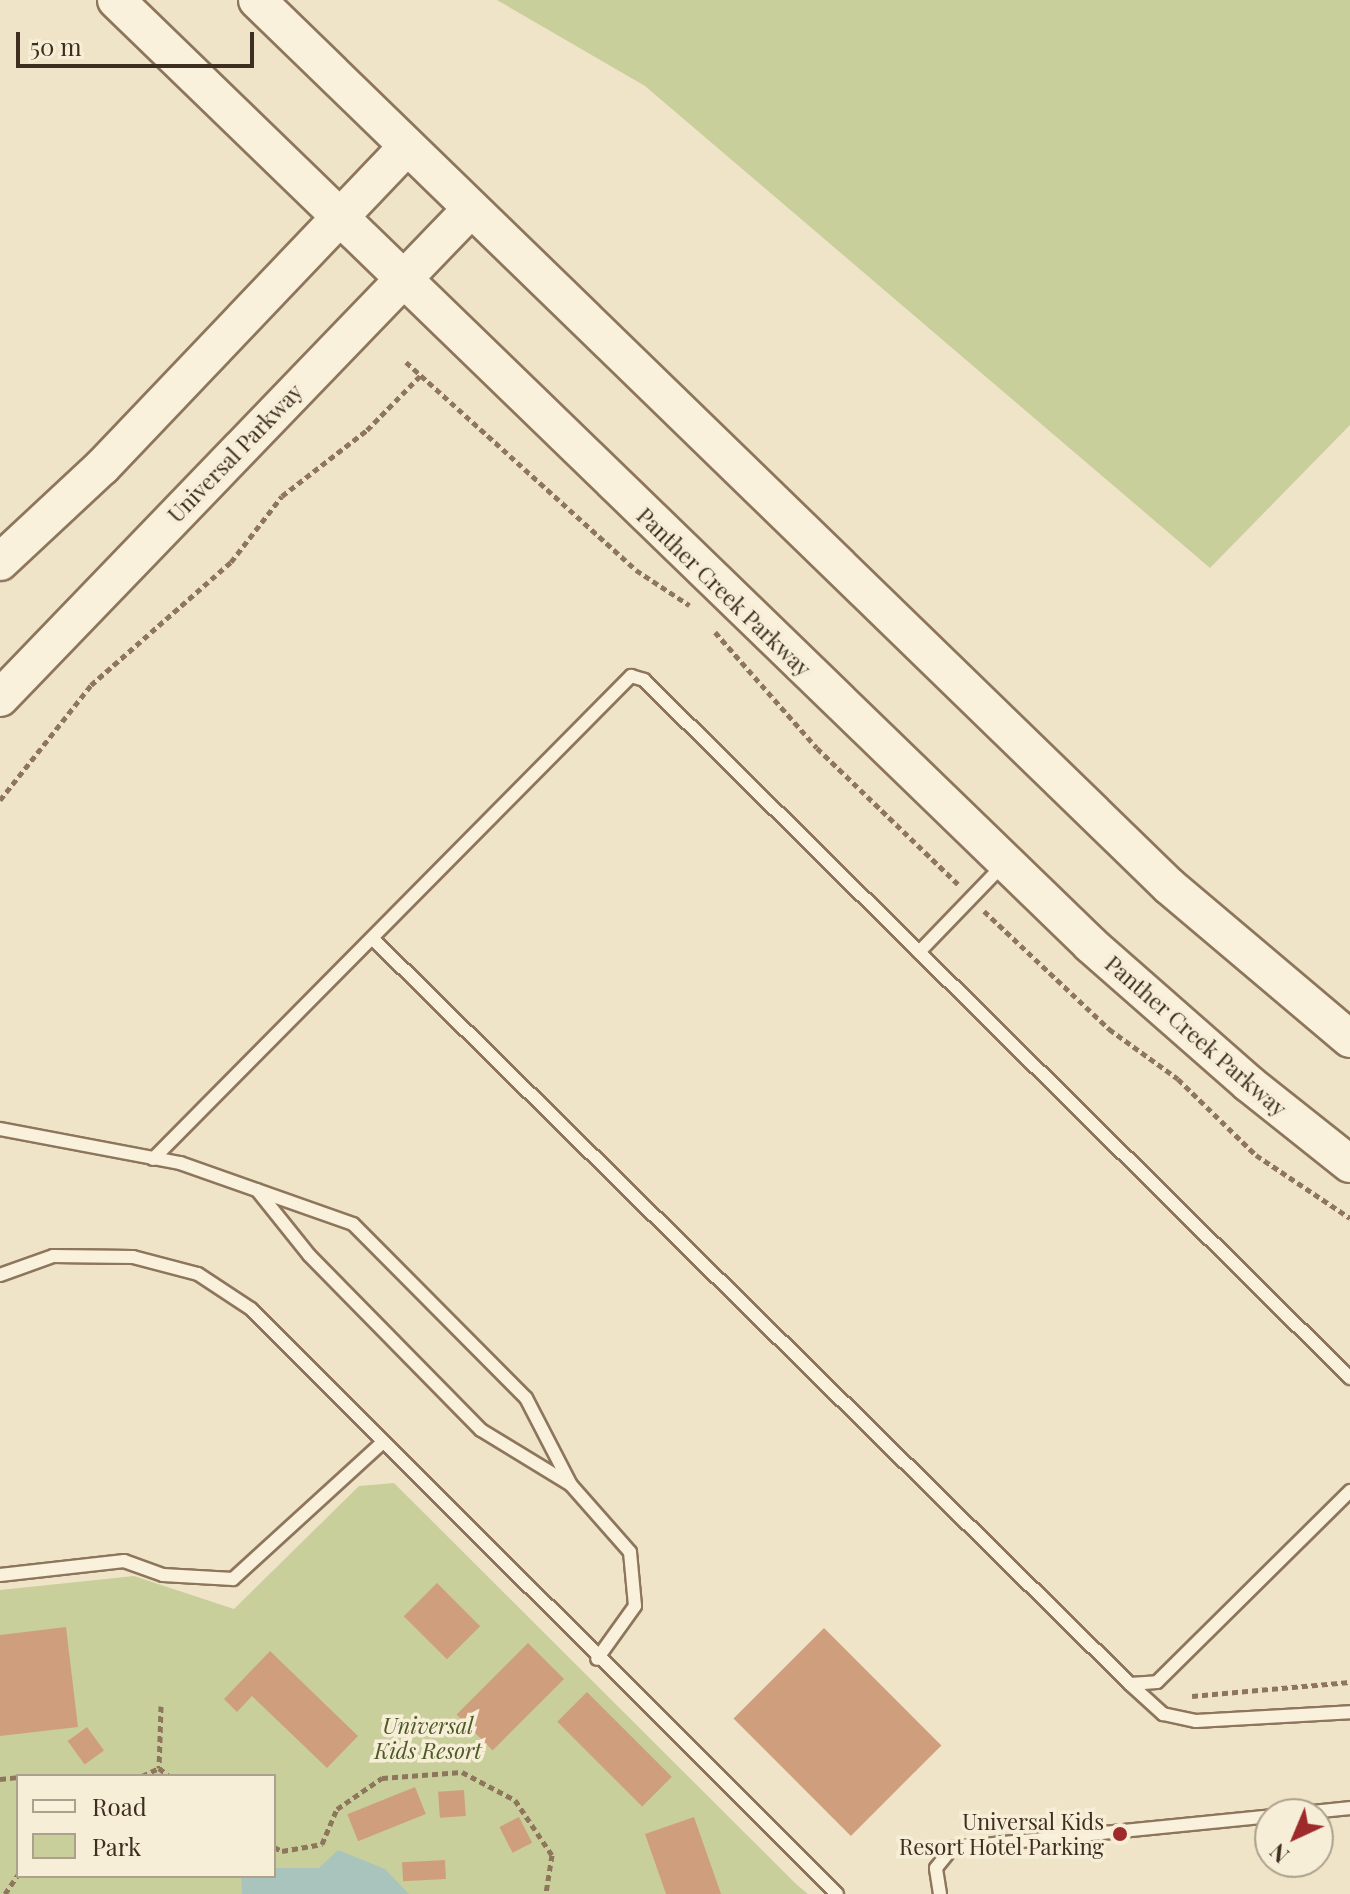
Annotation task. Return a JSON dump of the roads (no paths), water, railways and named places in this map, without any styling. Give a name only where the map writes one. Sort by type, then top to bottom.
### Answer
[{"type":"main road","name":"Panther Creek Parkway","points":[[116,0],[338,219],[1005,862],[1248,1083],[1350,1164]]},
{"type":"main road","points":[[257,0],[1169,886],[1350,1039]]},
{"type":"main road","points":[[0,562],[102,467],[407,147]]},
{"type":"main road","name":"Universal Parkway","points":[[0,698],[471,209]]},
{"type":"lane","points":[[153,1159],[631,676],[644,680],[1350,1378]]},
{"type":"lane","points":[[919,952],[1005,862]]},
{"type":"lane","points":[[372,938],[1163,1714],[1196,1721],[1350,1712]]},
{"type":"lane","points":[[0,1129],[153,1159],[255,1188],[353,1224],[526,1398],[571,1485],[630,1552],[635,1606],[597,1659]]},
{"type":"lane","points":[[255,1188],[309,1255],[481,1430],[571,1485]]},
{"type":"lane","points":[[0,1275],[53,1256],[133,1257],[198,1274],[251,1309],[597,1659],[837,1894]]},
{"type":"lane","points":[[0,1575],[124,1561],[163,1575],[233,1579],[383,1442]]},
{"type":"lane","points":[[1130,1684],[1157,1682],[1350,1491]]},
{"type":"lane","points":[[940,1894],[936,1868],[952,1848],[1254,1818]]},
{"type":"water","points":[[338,1850],[385,1869],[409,1894],[242,1894],[241,1878],[276,1878],[276,1868],[319,1868]]},
{"type":"place","name":"Universal Kids Resort Hotel Parking","points":[[1120,1834]]},
{"type":"park label","name":"Universal Kids Resort","points":[[428,1738]]}]
